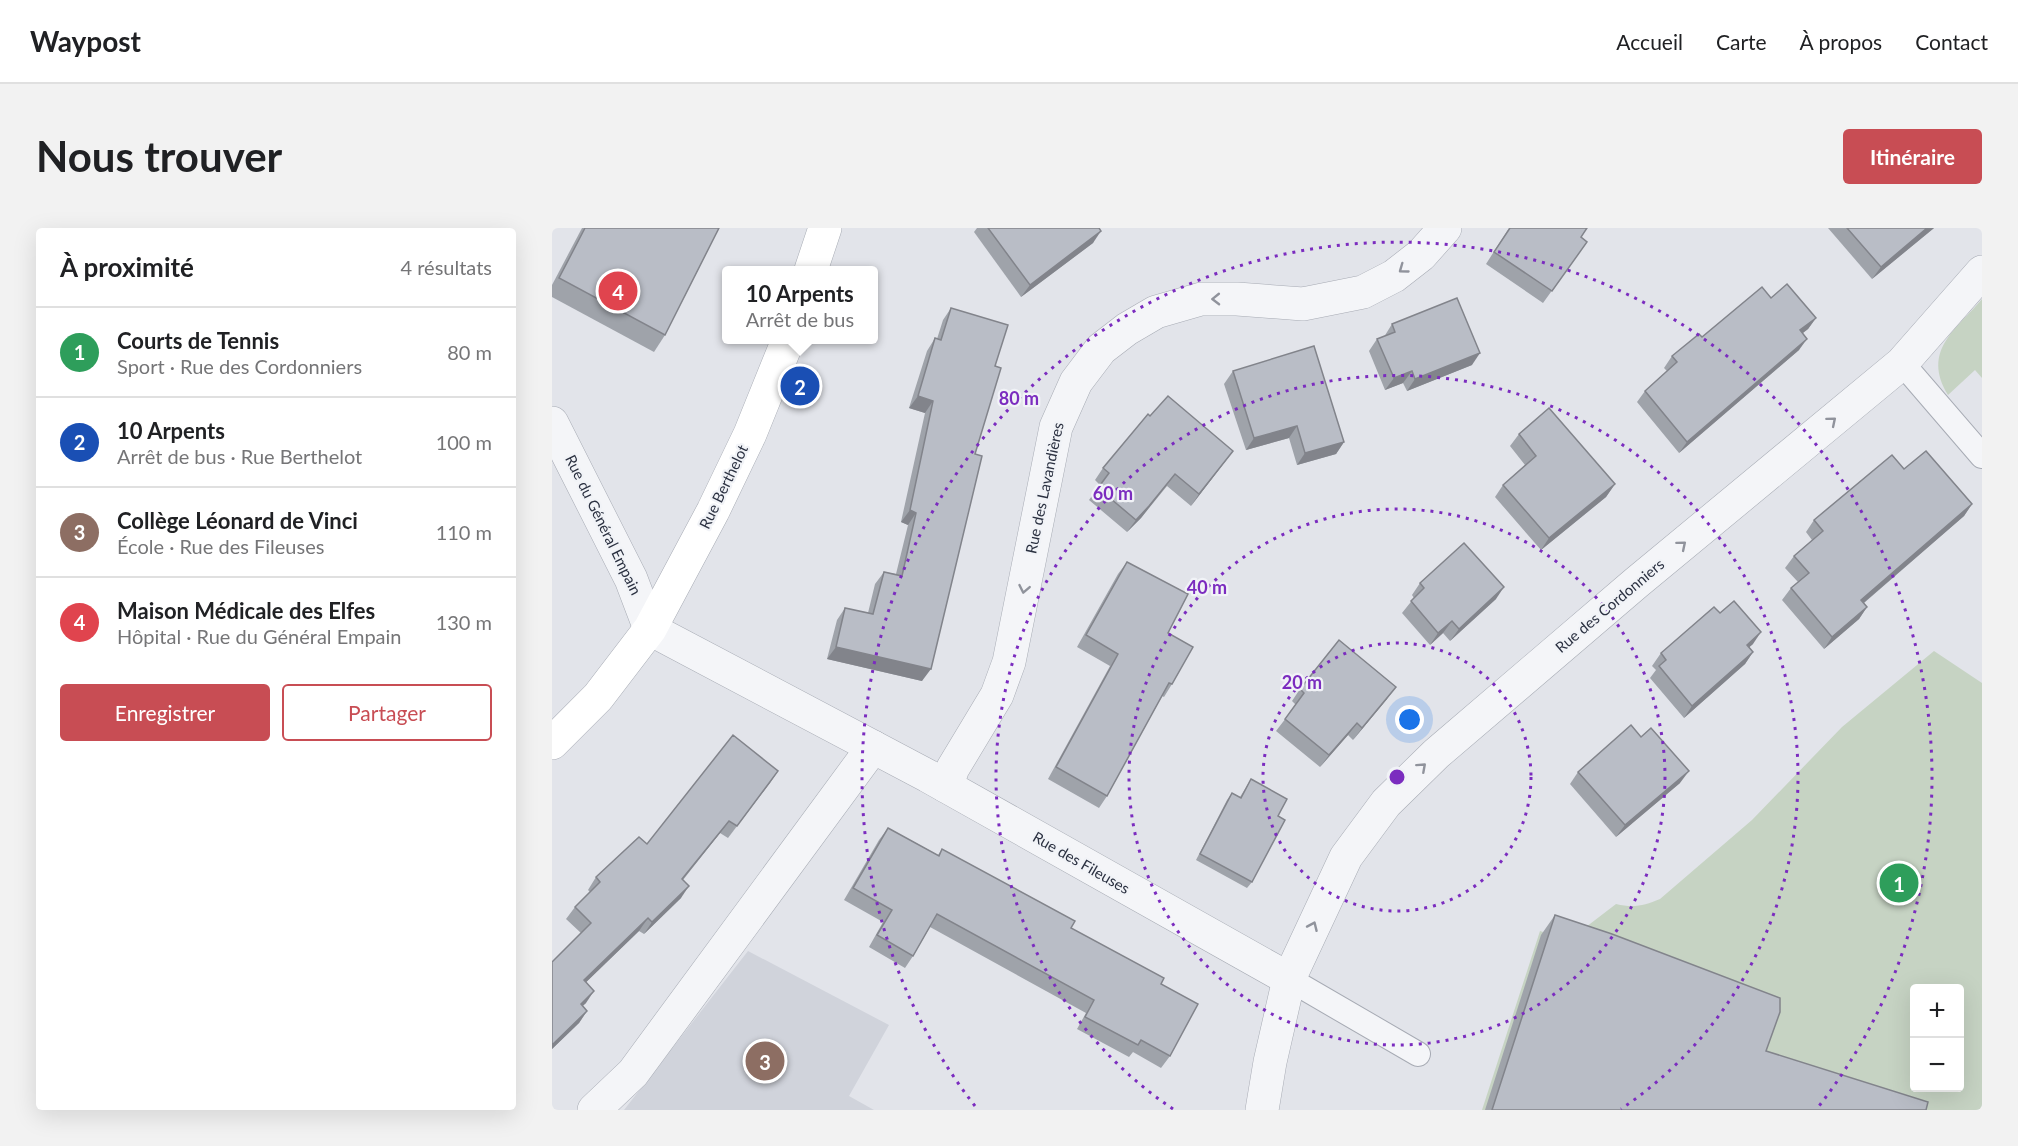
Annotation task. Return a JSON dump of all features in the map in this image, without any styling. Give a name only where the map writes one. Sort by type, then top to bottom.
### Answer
[{"type":"street","points":[[813,266],[825,228]]},
{"type":"street","name":"Rue des Lavandières","points":[[946,786],[953,768],[998,695],[1009,662],[1056,427],[1076,382],[1101,349],[1127,329],[1156,312],[1201,299],[1303,304],[1363,292],[1394,276],[1421,255],[1444,228]]},
{"type":"street","name":"Rue des Cordonniers","points":[[1262,1110],[1288,980],[1346,857],[1386,803],[1417,771],[1627,591],[1902,363],[1982,272]]},
{"type":"street","name":"Rue Berthelot","points":[[552,743],[598,698],[650,629],[713,511],[745,444],[786,344]]},
{"type":"street","name":"Rue du Général Empain","points":[[552,423],[631,579],[650,629]]},
{"type":"street","name":"Rue des Fileuses","points":[[650,629],[946,786],[1288,980]]},
{"type":"street","points":[[594,1110],[633,1073],[873,747]]},
{"type":"lane","points":[[1902,363],[1982,456]]},
{"type":"lane","points":[[1288,980],[1418,1054]]},
{"type":"shaded area","points":[[748,951],[889,1025],[849,1096],[874,1110],[624,1110]]},
{"type":"green space","points":[[1982,299],[1982,378],[1975,370],[1948,395],[1938,365],[1940,353],[1945,341]]},
{"type":"green space","points":[[1934,651],[1982,683],[1982,1110],[1482,1110],[1540,931],[1580,944],[1586,927],[1616,904],[1638,906],[1660,899],[1752,820],[1842,727]]},
{"type":"building","points":[[585,228],[719,228],[665,335],[559,278]]},
{"type":"building","points":[[988,228],[1099,228],[1101,231],[1030,285]]},
{"type":"building","points":[[1510,228],[1587,228],[1581,237],[1587,242],[1552,291],[1494,252]]},
{"type":"building","points":[[1847,228],[1927,228],[1881,267]]},
{"type":"building","points":[[1787,284],[1816,318],[1800,330],[1807,339],[1687,442],[1645,391],[1677,362],[1672,356],[1699,334],[1702,337],[1762,287],[1771,298]]},
{"type":"building","points":[[1457,298],[1480,353],[1415,379],[1412,371],[1394,378],[1377,339],[1395,332],[1392,324]]},
{"type":"building","points":[[951,308],[1008,325],[995,366],[1001,368],[975,454],[982,456],[931,669],[836,647],[845,608],[873,614],[884,572],[902,576],[916,513],[910,510],[933,401],[918,396],[935,338],[941,340]]},
{"type":"building","points":[[1314,346],[1344,442],[1305,453],[1297,426],[1254,438],[1233,371]]},
{"type":"building","points":[[1168,396],[1233,451],[1199,494],[1175,474],[1136,520],[1098,488],[1109,473],[1103,468],[1148,414],[1150,416]]},
{"type":"building","points":[[1549,408],[1615,484],[1549,538],[1503,485],[1536,456],[1519,434]]},
{"type":"building","points":[[1926,451],[1972,504],[1861,600],[1867,607],[1832,637],[1791,588],[1809,573],[1794,556],[1823,531],[1814,520],[1892,455],[1904,469]]},
{"type":"building","points":[[1464,543],[1504,587],[1459,629],[1452,621],[1438,633],[1411,601],[1424,588],[1420,583]]},
{"type":"building","points":[[1127,562],[1188,594],[1168,633],[1193,647],[1172,684],[1169,683],[1107,796],[1056,767],[1118,654],[1086,635]]},
{"type":"building","points":[[1734,601],[1761,632],[1747,645],[1753,652],[1692,706],[1659,666],[1666,660],[1661,653],[1714,607],[1720,613]]},
{"type":"building","points":[[1339,640],[1396,687],[1362,728],[1357,723],[1329,755],[1285,719],[1304,693],[1300,689]]},
{"type":"building","points":[[1631,725],[1641,737],[1651,728],[1689,771],[1625,825],[1578,772]]},
{"type":"building","points":[[733,735],[778,771],[737,826],[729,821],[682,879],[689,886],[652,922],[648,918],[584,980],[594,991],[581,1004],[587,1011],[552,1045],[552,962],[591,923],[575,907],[600,882],[596,877],[639,837],[647,844]]},
{"type":"building","points":[[1251,779],[1287,799],[1278,816],[1285,820],[1252,882],[1200,854],[1232,793],[1241,798]]},
{"type":"building","points":[[888,828],[939,856],[942,849],[1075,921],[1071,928],[1164,978],[1161,984],[1198,1004],[1170,1056],[1141,1040],[1138,1045],[1085,1017],[1094,1000],[937,914],[913,956],[877,935],[892,910],[853,888]]},
{"type":"building","points":[[1555,915],[1612,934],[1780,998],[1780,1012],[1766,1051],[1928,1102],[1926,1110],[1492,1110]]},
{"type":"place","name":"Maison Médicale des Elfes","points":[[618,291]]},
{"type":"place","name":"10 Arpents","points":[[800,386]]},
{"type":"place","name":"Courts de Tennis","points":[[1899,883]]},
{"type":"place","name":"Collège Léonard de Vinci","points":[[765,1061]]}]
